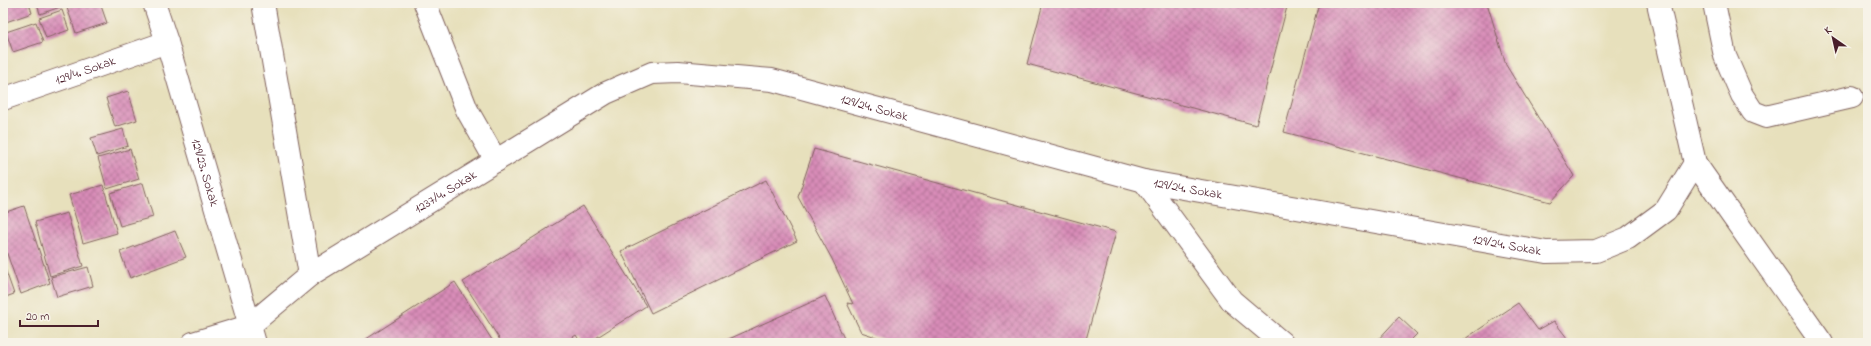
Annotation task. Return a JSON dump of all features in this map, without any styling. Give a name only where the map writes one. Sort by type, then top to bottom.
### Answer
[{"type":"lane","name":"129/23. Sokak","points":[[154,3],[167,42],[252,335]]},
{"type":"lane","points":[[263,3],[310,275]]},
{"type":"lane","points":[[425,3],[468,110],[496,161]]},
{"type":"lane","points":[[1658,3],[1694,163],[1822,343]]},
{"type":"lane","points":[[1714,3],[1725,56],[1742,95],[1752,112],[1766,117],[1852,97]]},
{"type":"lane","name":"129/4. Sokak","points":[[3,99],[167,42]]},
{"type":"lane","name":"129/24. Sokak","points":[[652,73],[678,72],[772,80],[1144,181],[1546,252],[1596,251],[1628,238],[1666,210],[1694,163]]},
{"type":"lane","name":"1237/4. Sokak","points":[[252,335],[310,275],[606,92],[652,73]]},
{"type":"lane","points":[[1144,181],[1232,301],[1282,343]]},
{"type":"lane","points":[[193,343],[252,335]]},
{"type":"building","points":[[3,3],[29,3],[32,13],[3,23]]},
{"type":"building","points":[[37,3],[62,3],[63,6],[40,14]]},
{"type":"building","points":[[81,3],[100,3],[107,23],[76,33],[67,8]]},
{"type":"building","points":[[1043,3],[1288,3],[1256,125],[1027,64]]},
{"type":"building","points":[[1319,3],[1487,3],[1506,65],[1574,176],[1550,202],[1284,132]]},
{"type":"building","points":[[62,10],[69,30],[46,38],[39,18]]},
{"type":"building","points":[[36,22],[43,42],[13,52],[6,32]]},
{"type":"building","points":[[3,43],[6,52],[3,53]]},
{"type":"building","points":[[128,91],[137,120],[115,127],[106,98]]},
{"type":"building","points":[[123,129],[128,146],[97,156],[91,138]]},
{"type":"building","points":[[130,149],[139,179],[107,189],[98,158]]},
{"type":"building","points":[[814,149],[1116,232],[1085,343],[894,343],[861,332],[847,303],[853,304],[832,259],[798,197]]},
{"type":"building","points":[[766,180],[797,241],[651,313],[621,251]]},
{"type":"building","points":[[143,183],[153,217],[120,226],[110,193]]},
{"type":"building","points":[[103,185],[117,233],[83,243],[69,195]]},
{"type":"building","points":[[24,206],[50,283],[21,294],[3,242],[3,213]]},
{"type":"building","points":[[583,206],[646,306],[588,343],[581,343],[576,335],[564,343],[502,343],[463,282]]},
{"type":"building","points":[[67,213],[83,266],[50,276],[35,222]]},
{"type":"building","points":[[175,231],[186,257],[130,278],[120,252]]},
{"type":"building","points":[[3,263],[14,294],[3,298]]},
{"type":"building","points":[[88,267],[93,286],[57,297],[51,277]]},
{"type":"building","points":[[455,282],[494,343],[360,343]]},
{"type":"building","points":[[825,296],[846,343],[720,343]]},
{"type":"building","points":[[1518,303],[1538,330],[1554,321],[1571,343],[1459,343]]},
{"type":"building","points":[[1399,317],[1417,334],[1408,343],[1375,343]]}]
